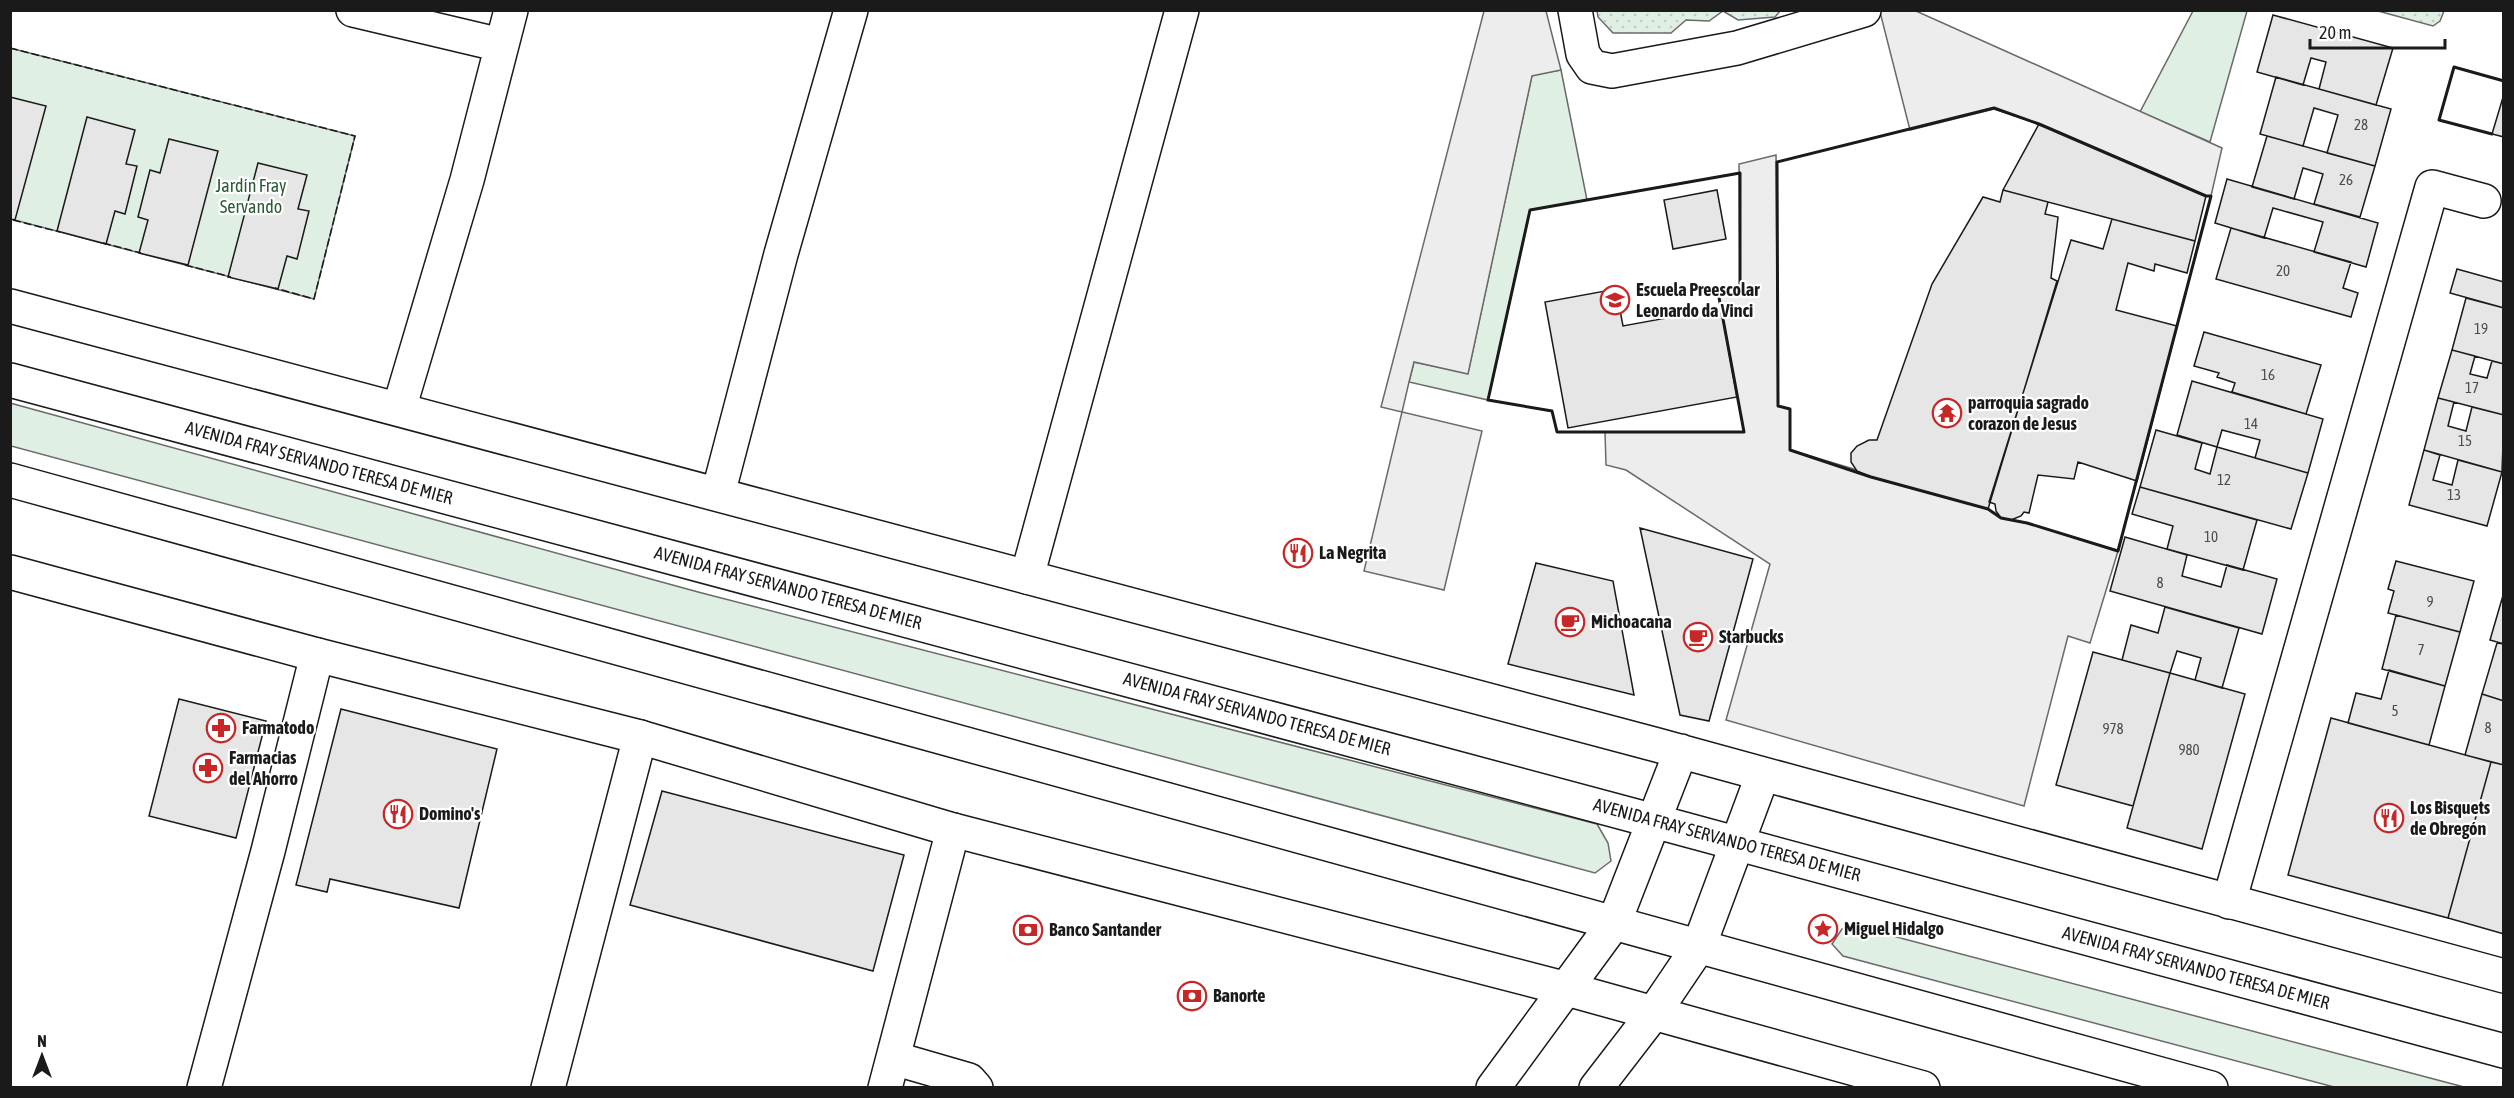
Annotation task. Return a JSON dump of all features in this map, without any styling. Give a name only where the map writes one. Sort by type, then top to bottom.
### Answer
[{"type":"street","points":[[353,10],[501,45]]},
{"type":"street","points":[[399,409],[467,180],[511,10]]},
{"type":"street","points":[[718,494],[781,254],[851,10]]},
{"type":"street","points":[[1027,577],[1182,10]]},
{"type":"street","points":[[1575,10],[1583,54],[1592,67],[1612,71],[1737,48],[1864,10]]},
{"type":"street","points":[[2229,902],[2432,187],[2484,201]]},
{"type":"street","points":[[10,306],[1763,774],[2504,976]]},
{"type":"street","name":"AVENIDA FRAY SERVANDO TERESA DE MIER","points":[[10,380],[1654,820],[2504,1051]]},
{"type":"street","points":[[10,480],[2211,1088]]},
{"type":"street","points":[[10,572],[317,655],[640,737],[953,830],[1568,989],[1923,1088]]},
{"type":"street","points":[[204,1088],[268,851],[317,655]]},
{"type":"street","points":[[548,1088],[640,737]]},
{"type":"street","points":[[1493,1088],[1568,989],[1614,923],[1681,752]]},
{"type":"street","points":[[1596,1088],[1653,1014],[1699,946],[1763,774]]},
{"type":"street","points":[[953,830],[889,1073],[969,1080],[976,1088]]},
{"type":"green space","points":[[1597,10],[1780,11],[1775,17],[1738,20],[1723,11],[1709,21],[1686,20],[1671,33],[1613,33],[1598,17]]},
{"type":"green space","points":[[2193,11],[2247,11],[2210,142],[2140,112]]},
{"type":"green space","points":[[2378,11],[2444,11],[2440,21],[2433,26]]},
{"type":"green space","name":"Jardín Fray Servando","points":[[10,48],[355,136],[314,299],[11,219]]},
{"type":"green space","points":[[1561,70],[1587,200],[1530,210],[1488,400],[1409,382],[1414,362],[1468,373],[1532,75]]},
{"type":"green space","points":[[10,403],[698,592],[1597,824],[1608,843],[1611,861],[1595,873],[11,446]]},
{"type":"green space","points":[[1855,926],[2464,1087],[2334,1087],[1843,956],[1832,944],[1842,929]]},
{"type":"shaded area","points":[[1885,10],[1916,11],[2222,148],[2211,196],[2206,196],[2039,124],[1994,109],[1910,130],[1880,12]]},
{"type":"shaded area","points":[[1484,11],[1546,11],[1561,70],[1532,76],[1468,374],[1414,362],[1402,412],[1381,407]]},
{"type":"shaded area","points":[[1776,155],[1778,406],[1790,409],[1790,450],[1988,509],[2001,518],[2027,523],[2118,551],[2090,643],[2068,636],[2024,806],[1726,720],[1770,564],[1626,470],[1606,465],[1605,432],[1744,432],[1718,292],[1740,291],[1739,164]]},
{"type":"shaded area","points":[[1402,412],[1482,431],[1444,590],[1364,571]]},
{"type":"building","points":[[2273,15],[2393,48],[2376,105],[2319,89],[2326,62],[2311,58],[2303,85],[2257,72]]},
{"type":"building","points":[[2276,77],[2391,109],[2375,166],[2327,153],[2338,115],[2314,108],[2303,146],[2260,134]]},
{"type":"building","points":[[2504,94],[2504,137],[2492,134]]},
{"type":"building","points":[[10,97],[46,106],[15,220],[10,219]]},
{"type":"building","points":[[87,117],[135,130],[126,164],[137,166],[125,214],[115,211],[106,244],[57,231]]},
{"type":"building","points":[[2039,124],[2206,196],[2195,241],[2003,190]]},
{"type":"building","points":[[2267,136],[2375,166],[2360,217],[2314,204],[2323,174],[2303,168],[2294,199],[2252,187]]},
{"type":"building","points":[[169,139],[218,151],[188,265],[139,253],[148,220],[138,217],[150,170],[160,173]]},
{"type":"building","points":[[258,163],[307,175],[298,209],[309,211],[297,259],[287,256],[278,289],[228,277]]},
{"type":"building","points":[[2227,179],[2378,223],[2366,267],[2314,252],[2323,222],[2273,208],[2264,238],[2215,223]]},
{"type":"building","points":[[1717,190],[1726,239],[1673,249],[1664,200]]},
{"type":"building","points":[[2003,190],[2048,202],[2045,214],[2058,217],[2051,278],[2057,281],[1988,509],[1871,477],[1857,471],[1851,462],[1851,453],[1857,446],[1869,440],[1877,440],[1932,284],[1983,197],[2000,202]]},
{"type":"building","points":[[2112,219],[2195,241],[2187,273],[2155,264],[2154,271],[2128,263],[2116,310],[2177,326],[2137,481],[2078,462],[2074,479],[2038,475],[2029,513],[2024,512],[2021,516],[2011,520],[2001,518],[1996,511],[1995,504],[1989,502],[2071,240],[2103,249]]},
{"type":"building","points":[[2231,228],[2351,262],[2343,288],[2358,293],[2351,317],[2216,279]]},
{"type":"building","points":[[2457,269],[2504,282],[2504,308],[2450,293]]},
{"type":"building","points":[[1616,289],[1623,326],[1721,308],[1737,397],[1568,428],[1545,302]]},
{"type":"building","points":[[2466,298],[2504,308],[2504,364],[2452,350]]},
{"type":"building","points":[[2204,332],[2321,365],[2306,414],[2232,392],[2235,383],[2217,377],[2219,373],[2194,366]]},
{"type":"building","points":[[2452,350],[2475,356],[2470,374],[2487,378],[2492,361],[2504,364],[2504,415],[2438,398]]},
{"type":"building","points":[[2192,381],[2323,419],[2308,473],[2255,458],[2260,440],[2222,430],[2217,447],[2177,435]]},
{"type":"building","points":[[2438,398],[2454,402],[2448,426],[2466,431],[2472,407],[2504,415],[2502,472],[2424,450]]},
{"type":"building","points":[[2156,430],[2202,443],[2195,469],[2210,474],[2217,447],[2308,473],[2291,529],[2140,487]]},
{"type":"building","points":[[2424,450],[2440,455],[2433,480],[2452,485],[2458,460],[2502,472],[2487,526],[2409,505]]},
{"type":"building","points":[[2140,487],[2257,520],[2243,570],[2167,549],[2173,526],[2132,514]]},
{"type":"building","name":"Starbucks","points":[[1640,528],[1753,559],[1709,721],[1680,715]]},
{"type":"building","points":[[2125,537],[2187,555],[2182,576],[2221,587],[2227,565],[2277,579],[2262,634],[2110,591]]},
{"type":"building","points":[[2396,561],[2474,581],[2460,632],[2388,613],[2394,591],[2388,589]]},
{"type":"building","name":"Michoacana","points":[[1536,563],[1613,581],[1634,695],[1508,664]]},
{"type":"building","points":[[2504,592],[2504,644],[2490,640]]},
{"type":"building","points":[[2165,607],[2239,628],[2222,688],[2195,680],[2201,658],[2177,651],[2170,673],[2122,660],[2131,625],[2158,633]]},
{"type":"building","points":[[2396,615],[2460,632],[2445,686],[2382,669]]},
{"type":"building","points":[[2497,643],[2504,644],[2504,701],[2482,694]]},
{"type":"building","points":[[2093,652],[2170,673],[2133,806],[2056,785]]},
{"type":"building","points":[[2389,670],[2445,686],[2429,745],[2348,723],[2356,693],[2381,699]]},
{"type":"building","points":[[2170,673],[2245,694],[2202,849],[2127,828]]},
{"type":"building","points":[[2482,694],[2504,701],[2504,765],[2465,755]]},
{"type":"building","name":"Farmacias del Ahorro","points":[[179,699],[266,721],[236,838],[149,816]]},
{"type":"building","name":"Domino's","points":[[341,709],[497,749],[459,908],[330,879],[327,892],[296,885]]},
{"type":"building","name":"Los Bisquets de Obregón","points":[[2331,718],[2491,762],[2448,918],[2288,875]]},
{"type":"building","points":[[2491,762],[2504,765],[2504,934],[2448,918]]},
{"type":"building","points":[[662,791],[904,855],[873,971],[630,905]]},
{"type":"fence","points":[[10,48],[355,136],[314,299],[275,288]]},
{"type":"fence","points":[[13,220],[60,232]]},
{"type":"fence","points":[[103,243],[141,253]]},
{"type":"fence","points":[[185,265],[231,277]]},
{"type":"wall","points":[[2492,134],[2439,120],[2454,67],[2504,81]]},
{"type":"wall","points":[[1994,108],[2039,124],[2206,196],[2211,196],[2118,551],[2027,523],[2001,518],[1988,509],[1871,477],[1790,450],[1790,409],[1778,406],[1777,162],[1994,108]]},
{"type":"wall","points":[[1740,173],[1740,291],[1718,292],[1744,432],[1557,432],[1552,411],[1488,400],[1530,210],[1740,173]]},
{"type":"place","name":"Escuela Preescolar Leonardo da Vinci","points":[[1615,300]]},
{"type":"place","name":"parroquia sagrado corazon de Jesus","points":[[1947,413]]},
{"type":"place","name":"La Negrita","points":[[1298,553]]},
{"type":"place","name":"Michoacana","points":[[1570,622]]},
{"type":"place","name":"Starbucks","points":[[1698,637]]},
{"type":"place","name":"Farmatodo","points":[[221,728]]},
{"type":"place","name":"Farmacias del Ahorro","points":[[208,768]]},
{"type":"place","name":"Domino's","points":[[398,814]]},
{"type":"place","name":"Los Bisquets de Obregón","points":[[2389,818]]},
{"type":"place","name":"Miguel Hidalgo","points":[[1823,929]]},
{"type":"place","name":"Banco Santander","points":[[1028,930]]},
{"type":"place","name":"Banorte","points":[[1192,996]]}]
